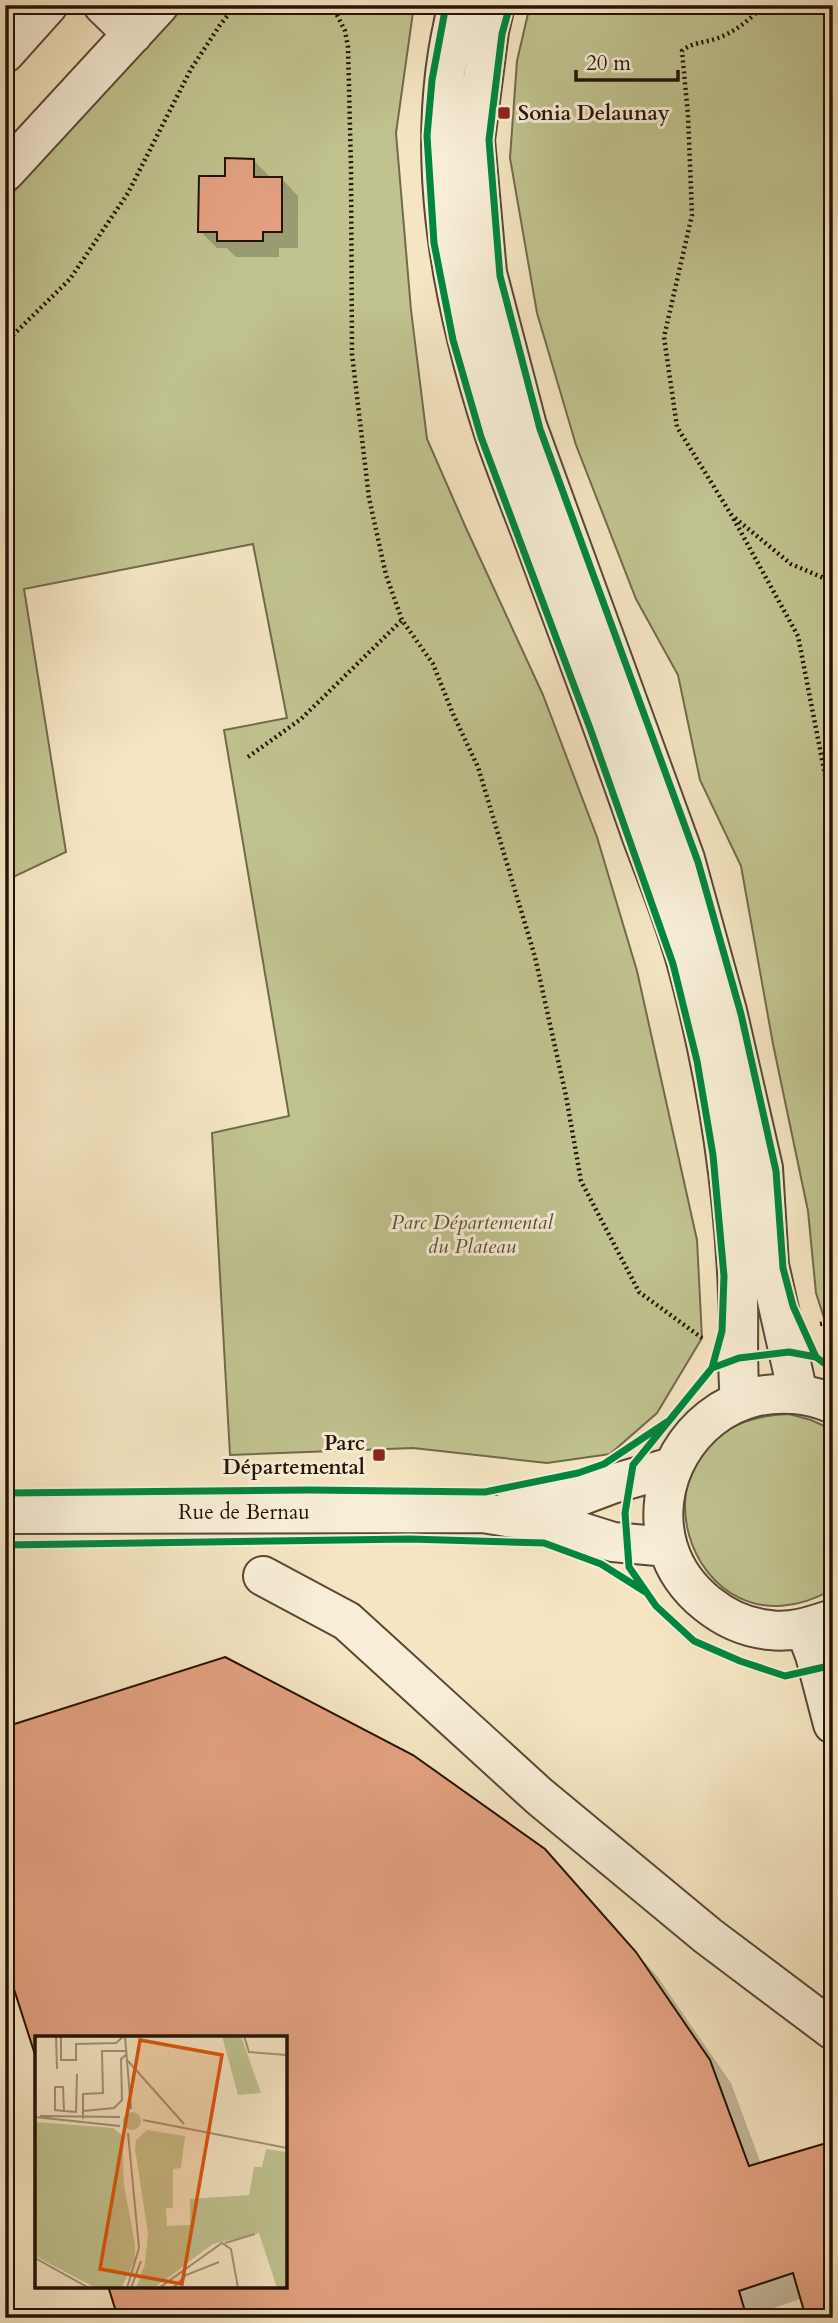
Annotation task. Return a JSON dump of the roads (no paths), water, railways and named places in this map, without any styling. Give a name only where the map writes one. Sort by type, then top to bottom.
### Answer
[{"type":"street","points":[[5,53],[48,5]]},
{"type":"street","points":[[103,5],[133,34]]},
{"type":"street","points":[[5,172],[159,5]]},
{"type":"street","points":[[458,5],[444,81],[440,132],[447,240],[467,337],[494,433],[604,728],[686,960],[710,1057],[726,1151],[738,1272],[740,1401]]},
{"type":"street","points":[[495,5],[489,31],[475,140],[487,273],[527,426],[685,859],[727,1011],[763,1168],[769,1265],[816,1399],[768,1394],[740,1401],[711,1417],[688,1440],[672,1468],[663,1507],[668,1547],[683,1578],[706,1604],[737,1622],[770,1630],[819,1624],[815,1655],[833,1724]]},
{"type":"street","name":"Rue de Bernau","points":[[483,1513],[580,1496],[672,1468]]},
{"type":"street","name":"Rue de Bernau","points":[[5,1514],[483,1513],[562,1526],[613,1542],[668,1547]]},
{"type":"street","points":[[264,1576],[347,1622],[539,1796],[708,1936],[833,2030]]},
{"type":"place","name":"Sonia Delaunay","points":[[504,113]]},
{"type":"place","name":"Parc Départemental","points":[[379,1455]]},
{"type":"park label","name":"Parc Départemental du Plateau","points":[[472,1234]]}]
